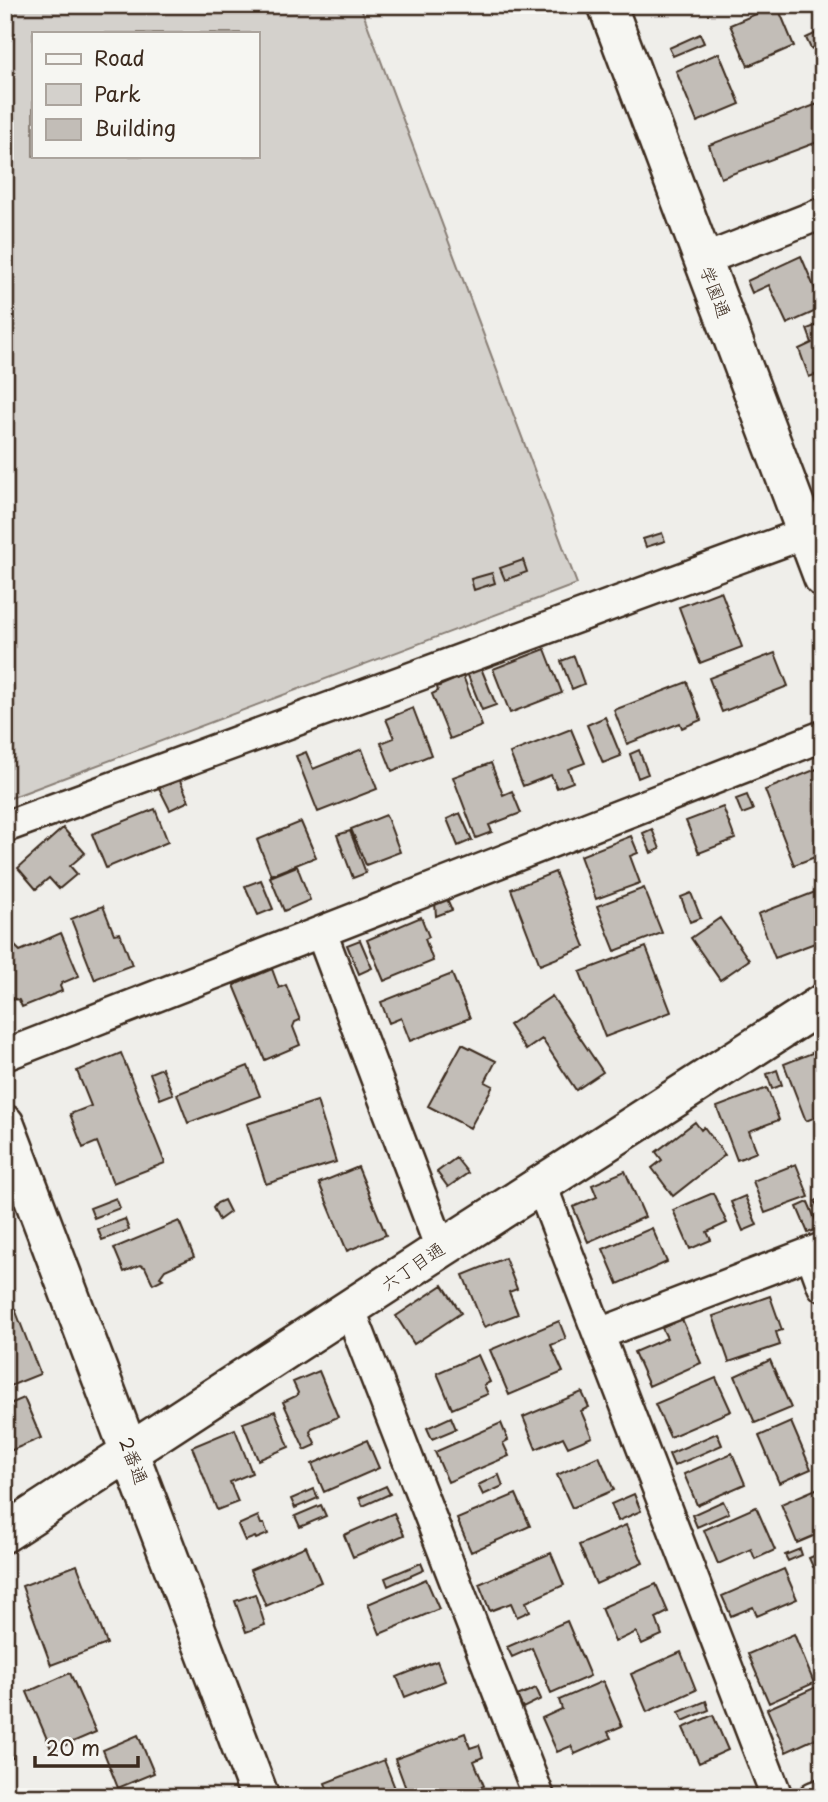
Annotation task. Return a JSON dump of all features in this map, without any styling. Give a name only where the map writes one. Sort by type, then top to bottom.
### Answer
[{"type":"street","name":"学園通","points":[[607,5],[823,578]]},
{"type":"street","points":[[703,260],[823,213]]},
{"type":"street","points":[[5,827],[806,533]]},
{"type":"street","points":[[5,1055],[823,736]]},
{"type":"street","points":[[321,932],[441,1249]]},
{"type":"street","name":"六丁目通","points":[[5,1533],[823,1003]]},
{"type":"street","name":"2番通","points":[[5,1124],[260,1797]]},
{"type":"street","points":[[541,1185],[777,1797]]},
{"type":"street","points":[[599,1334],[817,1251],[823,1286]]},
{"type":"street","points":[[350,1310],[539,1797]]},
{"type":"street","points":[[814,1797],[823,1794]]},
{"type":"green space","points":[[5,5],[360,5],[577,584],[5,800]]},
{"type":"building","points":[[777,5],[794,46],[748,66],[730,25]]},
{"type":"building","points":[[823,30],[823,43],[811,49],[806,38]]},
{"type":"building","points":[[700,34],[704,43],[673,56],[669,48]]},
{"type":"building","points":[[719,53],[740,104],[697,122],[676,71]]},
{"type":"building","points":[[823,102],[823,140],[721,178],[709,145]]},
{"type":"building","points":[[801,256],[823,308],[787,324],[769,285],[752,293],[747,281]]},
{"type":"building","points":[[823,323],[823,372],[809,377],[799,349],[812,343],[807,329]]},
{"type":"building","points":[[662,533],[665,541],[646,547],[643,539]]},
{"type":"building","points":[[523,560],[527,572],[505,580],[500,568]]},
{"type":"building","points":[[492,573],[495,583],[474,590],[471,579]]},
{"type":"building","points":[[721,591],[742,647],[700,663],[679,607]]},
{"type":"building","points":[[545,649],[562,693],[510,713],[493,669]]},
{"type":"building","points":[[775,653],[788,686],[722,712],[709,678]]},
{"type":"building","points":[[574,656],[584,684],[572,689],[561,661]]},
{"type":"building","points":[[481,668],[496,705],[482,710],[467,673]]},
{"type":"building","points":[[463,676],[482,726],[450,739],[432,694],[438,691],[437,687]]},
{"type":"building","points":[[687,682],[701,720],[682,728],[680,723],[627,744],[614,710]]},
{"type":"building","points":[[413,708],[431,755],[392,771],[381,743],[394,738],[386,719]]},
{"type":"building","points":[[605,717],[621,756],[603,763],[587,725]]},
{"type":"building","points":[[571,729],[585,763],[568,769],[573,782],[557,788],[551,775],[523,786],[510,753]]},
{"type":"building","points":[[362,749],[377,789],[318,812],[296,756],[306,752],[313,769]]},
{"type":"building","points":[[639,750],[648,774],[638,778],[630,754]]},
{"type":"building","points":[[491,763],[503,795],[512,791],[521,813],[489,825],[492,832],[476,838],[453,777]]},
{"type":"building","points":[[819,768],[823,778],[823,854],[794,865],[765,790]]},
{"type":"building","points":[[178,776],[189,801],[170,810],[158,786]]},
{"type":"building","points":[[747,795],[753,810],[742,814],[736,799]]},
{"type":"building","points":[[723,807],[735,839],[699,853],[686,821]]},
{"type":"building","points":[[155,809],[168,842],[106,868],[92,834]]},
{"type":"building","points":[[460,813],[472,840],[458,846],[447,819]]},
{"type":"building","points":[[386,815],[400,852],[366,865],[351,829]]},
{"type":"building","points":[[301,822],[316,857],[271,875],[257,840]]},
{"type":"building","points":[[63,828],[85,853],[70,866],[77,874],[59,889],[49,878],[36,889],[18,868]]},
{"type":"building","points":[[652,829],[660,849],[651,853],[643,833]]},
{"type":"building","points":[[350,831],[366,873],[353,878],[337,835]]},
{"type":"building","points":[[631,836],[638,853],[630,856],[640,883],[596,899],[580,856]]},
{"type":"building","points":[[297,866],[310,900],[284,911],[270,877]]},
{"type":"building","points":[[555,872],[585,947],[540,965],[511,889]]},
{"type":"building","points":[[261,880],[273,909],[258,915],[245,886]]},
{"type":"building","points":[[644,888],[662,933],[615,951],[597,906]]},
{"type":"building","points":[[823,889],[823,940],[775,958],[758,914]]},
{"type":"building","points":[[691,893],[701,918],[690,922],[681,897]]},
{"type":"building","points":[[447,899],[452,910],[436,916],[435,903]]},
{"type":"building","points":[[103,906],[114,934],[120,933],[132,965],[95,980],[71,919]]},
{"type":"building","points":[[421,917],[429,937],[425,939],[433,961],[384,981],[367,940]]},
{"type":"building","points":[[720,918],[749,960],[720,980],[691,938]]},
{"type":"building","points":[[61,933],[79,976],[62,983],[62,991],[22,1007],[19,1000],[7,1002],[5,949],[14,945],[20,951]]},
{"type":"building","points":[[360,940],[372,968],[359,974],[347,945]]},
{"type":"building","points":[[646,947],[671,1012],[605,1037],[580,972]]},
{"type":"building","points":[[272,969],[279,988],[286,985],[300,1020],[295,1022],[293,1027],[300,1045],[265,1060],[234,985]]},
{"type":"building","points":[[452,974],[470,1018],[410,1041],[401,1018],[389,1023],[381,1002]]},
{"type":"building","points":[[552,996],[603,1072],[576,1090],[542,1039],[526,1050],[509,1025]]},
{"type":"building","points":[[462,1044],[496,1061],[485,1082],[493,1086],[470,1128],[428,1106]]},
{"type":"building","points":[[817,1051],[823,1067],[823,1114],[806,1121],[784,1064]]},
{"type":"building","points":[[121,1053],[165,1163],[113,1183],[97,1142],[83,1148],[70,1114],[91,1106],[77,1071]]},
{"type":"building","points":[[248,1066],[260,1096],[188,1123],[177,1094]]},
{"type":"building","points":[[162,1068],[173,1094],[160,1099],[150,1073]]},
{"type":"building","points":[[777,1070],[782,1085],[772,1089],[767,1074]]},
{"type":"building","points":[[767,1088],[779,1120],[749,1131],[757,1152],[737,1160],[717,1107]]},
{"type":"building","points":[[317,1101],[336,1162],[266,1184],[247,1124]]},
{"type":"building","points":[[695,1122],[701,1130],[704,1127],[725,1155],[673,1196],[652,1168],[662,1160],[656,1152]]},
{"type":"building","points":[[456,1158],[468,1173],[448,1187],[437,1172]]},
{"type":"building","points":[[796,1164],[809,1197],[765,1213],[753,1181]]},
{"type":"building","points":[[358,1167],[386,1235],[347,1251],[319,1183]]},
{"type":"building","points":[[625,1171],[645,1217],[588,1242],[573,1207],[597,1197],[592,1185]]},
{"type":"building","points":[[713,1193],[727,1223],[707,1232],[711,1240],[690,1249],[673,1210]]},
{"type":"building","points":[[745,1196],[757,1225],[743,1231],[731,1202]]},
{"type":"building","points":[[116,1198],[120,1208],[94,1218],[90,1208]]},
{"type":"building","points":[[823,1198],[823,1218],[815,1201]]},
{"type":"building","points":[[224,1200],[230,1212],[219,1220],[213,1208]]},
{"type":"building","points":[[808,1202],[819,1228],[808,1233],[797,1207]]},
{"type":"building","points":[[125,1219],[129,1230],[102,1240],[98,1229]]},
{"type":"building","points":[[179,1221],[194,1257],[165,1270],[160,1277],[163,1279],[153,1284],[145,1267],[140,1265],[124,1272],[114,1248]]},
{"type":"building","points":[[652,1228],[667,1262],[618,1284],[603,1249]]},
{"type":"building","points":[[505,1258],[517,1289],[509,1292],[518,1314],[484,1327],[463,1275]]},
{"type":"building","points":[[443,1285],[461,1313],[414,1344],[396,1316]]},
{"type":"building","points":[[770,1296],[782,1330],[776,1332],[780,1345],[729,1362],[713,1316]]},
{"type":"building","points":[[15,1309],[40,1374],[5,1388],[5,1313]]},
{"type":"building","points":[[682,1319],[701,1363],[649,1386],[634,1352],[667,1338],[662,1328]]},
{"type":"building","points":[[559,1321],[566,1339],[551,1345],[563,1372],[509,1395],[490,1350]]},
{"type":"building","points":[[478,1355],[490,1382],[484,1385],[488,1394],[452,1409],[437,1373]]},
{"type":"building","points":[[770,1360],[791,1408],[755,1423],[735,1376]]},
{"type":"building","points":[[319,1371],[338,1417],[312,1428],[310,1432],[316,1445],[305,1450],[283,1402],[298,1393],[293,1382]]},
{"type":"building","points":[[716,1378],[731,1411],[670,1437],[655,1404]]},
{"type":"building","points":[[582,1392],[589,1407],[581,1411],[592,1437],[568,1447],[563,1437],[536,1449],[523,1417]]},
{"type":"building","points":[[24,1398],[41,1438],[5,1453],[5,1406]]},
{"type":"building","points":[[275,1411],[289,1447],[258,1460],[243,1423]]},
{"type":"building","points":[[451,1417],[456,1429],[432,1439],[427,1428]]},
{"type":"building","points":[[791,1422],[811,1469],[779,1483],[759,1436]]},
{"type":"building","points":[[501,1423],[508,1440],[503,1443],[509,1456],[448,1482],[435,1452]]},
{"type":"building","points":[[235,1429],[252,1473],[230,1482],[238,1502],[217,1510],[192,1447]]},
{"type":"building","points":[[717,1433],[722,1445],[674,1466],[669,1454]]},
{"type":"building","points":[[367,1440],[379,1468],[324,1492],[312,1464]]},
{"type":"building","points":[[732,1453],[745,1484],[697,1505],[684,1474]]},
{"type":"building","points":[[599,1456],[614,1490],[572,1508],[557,1475]]},
{"type":"building","points":[[499,1475],[503,1486],[483,1495],[478,1485]]},
{"type":"building","points":[[386,1486],[390,1494],[363,1506],[359,1498]]},
{"type":"building","points":[[823,1486],[823,1517],[820,1518],[823,1532],[797,1543],[781,1504]]},
{"type":"building","points":[[314,1489],[318,1498],[295,1508],[291,1499]]},
{"type":"building","points":[[516,1494],[530,1526],[471,1552],[457,1519]]},
{"type":"building","points":[[634,1494],[641,1511],[618,1521],[611,1504]]},
{"type":"building","points":[[723,1501],[729,1513],[697,1527],[692,1515]]},
{"type":"building","points":[[321,1505],[326,1516],[300,1527],[295,1516]]},
{"type":"building","points":[[756,1507],[775,1550],[755,1559],[751,1549],[718,1564],[704,1530]]},
{"type":"building","points":[[394,1513],[404,1535],[353,1557],[344,1535]]},
{"type":"building","points":[[258,1516],[268,1534],[245,1541],[238,1525]]},
{"type":"building","points":[[626,1525],[643,1563],[596,1584],[579,1545]]},
{"type":"building","points":[[306,1546],[321,1582],[266,1606],[250,1570]]},
{"type":"building","points":[[800,1549],[802,1555],[788,1561],[785,1555]]},
{"type":"building","points":[[823,1552],[823,1562],[813,1567],[809,1558]]},
{"type":"building","points":[[551,1553],[564,1585],[526,1602],[530,1611],[517,1617],[511,1603],[490,1611],[479,1584]]},
{"type":"building","points":[[421,1563],[424,1570],[388,1586],[385,1578]]},
{"type":"building","points":[[77,1565],[107,1644],[51,1665],[22,1586]]},
{"type":"building","points":[[784,1569],[797,1599],[757,1616],[753,1607],[731,1616],[722,1596]]},
{"type":"building","points":[[426,1579],[439,1609],[380,1634],[368,1604]]},
{"type":"building","points":[[656,1584],[668,1612],[656,1618],[662,1635],[642,1644],[636,1632],[615,1642],[601,1608]]},
{"type":"building","points":[[255,1594],[265,1625],[246,1632],[235,1601]]},
{"type":"building","points":[[567,1621],[590,1676],[551,1693],[532,1648],[512,1657],[507,1647]]},
{"type":"building","points":[[794,1634],[814,1683],[769,1703],[748,1654]]},
{"type":"building","points":[[681,1652],[696,1690],[647,1712],[631,1674]]},
{"type":"building","points":[[437,1661],[445,1681],[405,1697],[397,1677]]},
{"type":"building","points":[[70,1673],[96,1732],[52,1751],[27,1692]]},
{"type":"building","points":[[603,1681],[622,1726],[608,1732],[611,1738],[575,1754],[571,1746],[557,1752],[542,1718],[562,1709],[559,1700]]},
{"type":"building","points":[[823,1684],[823,1735],[786,1752],[767,1709]]},
{"type":"building","points":[[536,1688],[541,1699],[523,1708],[517,1696]]},
{"type":"building","points":[[706,1701],[709,1710],[683,1721],[679,1712]]},
{"type":"building","points":[[713,1715],[728,1750],[699,1763],[683,1728]]},
{"type":"building","points":[[465,1733],[470,1748],[479,1745],[483,1757],[474,1761],[484,1786],[455,1796],[453,1792],[440,1797],[409,1797],[395,1759]]},
{"type":"building","points":[[138,1735],[154,1773],[118,1788],[103,1750]]},
{"type":"building","points":[[5,1738],[13,1758],[5,1760]]},
{"type":"building","points":[[384,1760],[398,1796],[330,1797],[325,1783]]}]
